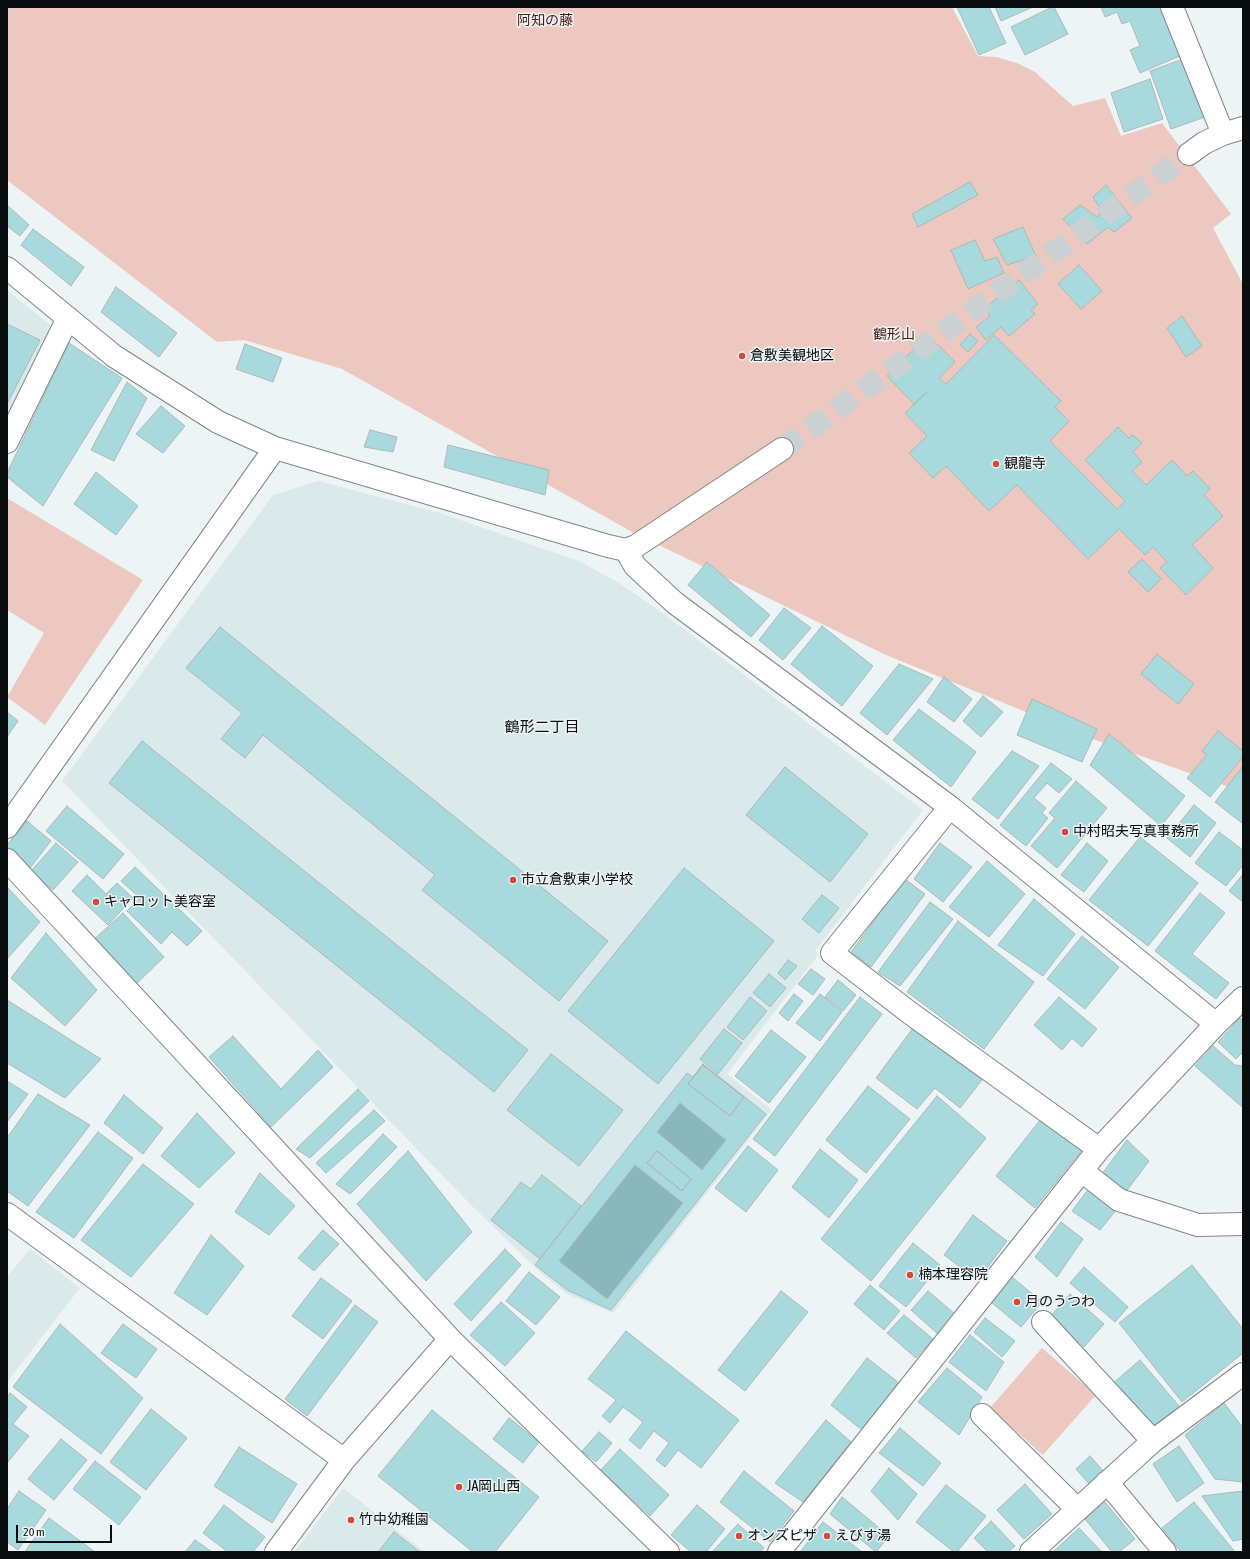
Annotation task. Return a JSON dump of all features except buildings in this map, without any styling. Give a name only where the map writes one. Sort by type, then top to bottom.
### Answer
[{"type":"street","points":[[1172,7],[1233,131],[1204,143],[1189,154]]},
{"type":"street","points":[[7,268],[114,356],[218,422],[275,448],[626,550],[636,546],[782,449]]},
{"type":"street","points":[[7,442],[68,318]]},
{"type":"street","points":[[7,826],[275,448]]},
{"type":"street","points":[[626,550],[635,566],[676,603],[950,807],[1216,1024]]},
{"type":"street","points":[[950,807],[832,953],[910,1013],[1099,1149]]},
{"type":"street","points":[[7,860],[450,1339],[668,1552]]},
{"type":"street","points":[[778,1552],[1099,1149],[1216,1024],[1243,998]]},
{"type":"street","points":[[1082,1171],[1119,1200],[1198,1225],[1243,1224]]},
{"type":"street","points":[[7,1214],[344,1460]]},
{"type":"street","points":[[1042,1322],[1153,1441]]},
{"type":"street","points":[[276,1552],[344,1460],[450,1339]]},
{"type":"street","points":[[1031,1552],[1153,1441],[1243,1374]]},
{"type":"street","points":[[982,1415],[1077,1509]]},
{"type":"street","points":[[1107,1482],[1165,1552]]},
{"type":"shaded area","points":[[7,290],[55,329],[7,426]]},
{"type":"shaded area","name":"市立倉敷東小学校","points":[[318,481],[440,513],[579,561],[619,583],[664,614],[923,810],[815,951],[819,954],[727,1074],[772,1110],[613,1313],[567,1294],[543,1275],[469,1203],[62,781],[273,495]]},
{"type":"shaded area","points":[[30,1249],[80,1288],[7,1382],[7,1277]]},
{"type":"shaded area","name":"竹中幼稚園","points":[[343,1488],[425,1552],[294,1552]]},
{"type":"green space","name":"鶴形山","points":[[7,7],[952,7],[978,56],[996,57],[1017,63],[1035,72],[1073,106],[1105,98],[1121,136],[1162,123],[1231,214],[1213,228],[1243,284],[1243,792],[1090,738],[886,655],[632,532],[342,369],[244,340],[217,342],[7,180]]},
{"type":"green space","points":[[7,498],[143,580],[45,725],[7,697],[44,633],[7,610]]},
{"type":"green space","points":[[1042,1348],[1096,1395],[1043,1455],[990,1408]]},
{"type":"water","points":[[680,1103],[726,1140],[702,1170],[657,1132]]},
{"type":"water","points":[[635,1165],[683,1203],[607,1299],[559,1261]]},
{"type":"tunnel","points":[[782,449],[1189,154]]},
{"type":"place","name":"倉敷美観地区","points":[[742,356]]},
{"type":"place","name":"観龍寺","points":[[996,464]]},
{"type":"place","name":"中村昭夫写真事務所","points":[[1065,832]]},
{"type":"place","name":"市立倉敷東小学校","points":[[513,880]]},
{"type":"place","name":"キャロット美容室","points":[[96,902]]},
{"type":"place","name":"楠本理容院","points":[[910,1275]]},
{"type":"place","name":"月のうつわ","points":[[1017,1302]]},
{"type":"place","name":"JA岡山西","points":[[459,1487]]},
{"type":"place","name":"竹中幼稚園","points":[[351,1520]]},
{"type":"place","name":"オンズピザ","points":[[739,1536]]},
{"type":"place","name":"えびす湯","points":[[827,1536]]},
{"type":"district","name":"鶴形二丁目","points":[[542,727]]},
{"type":"park label","name":"阿知の藤","points":[[545,21]]}]
